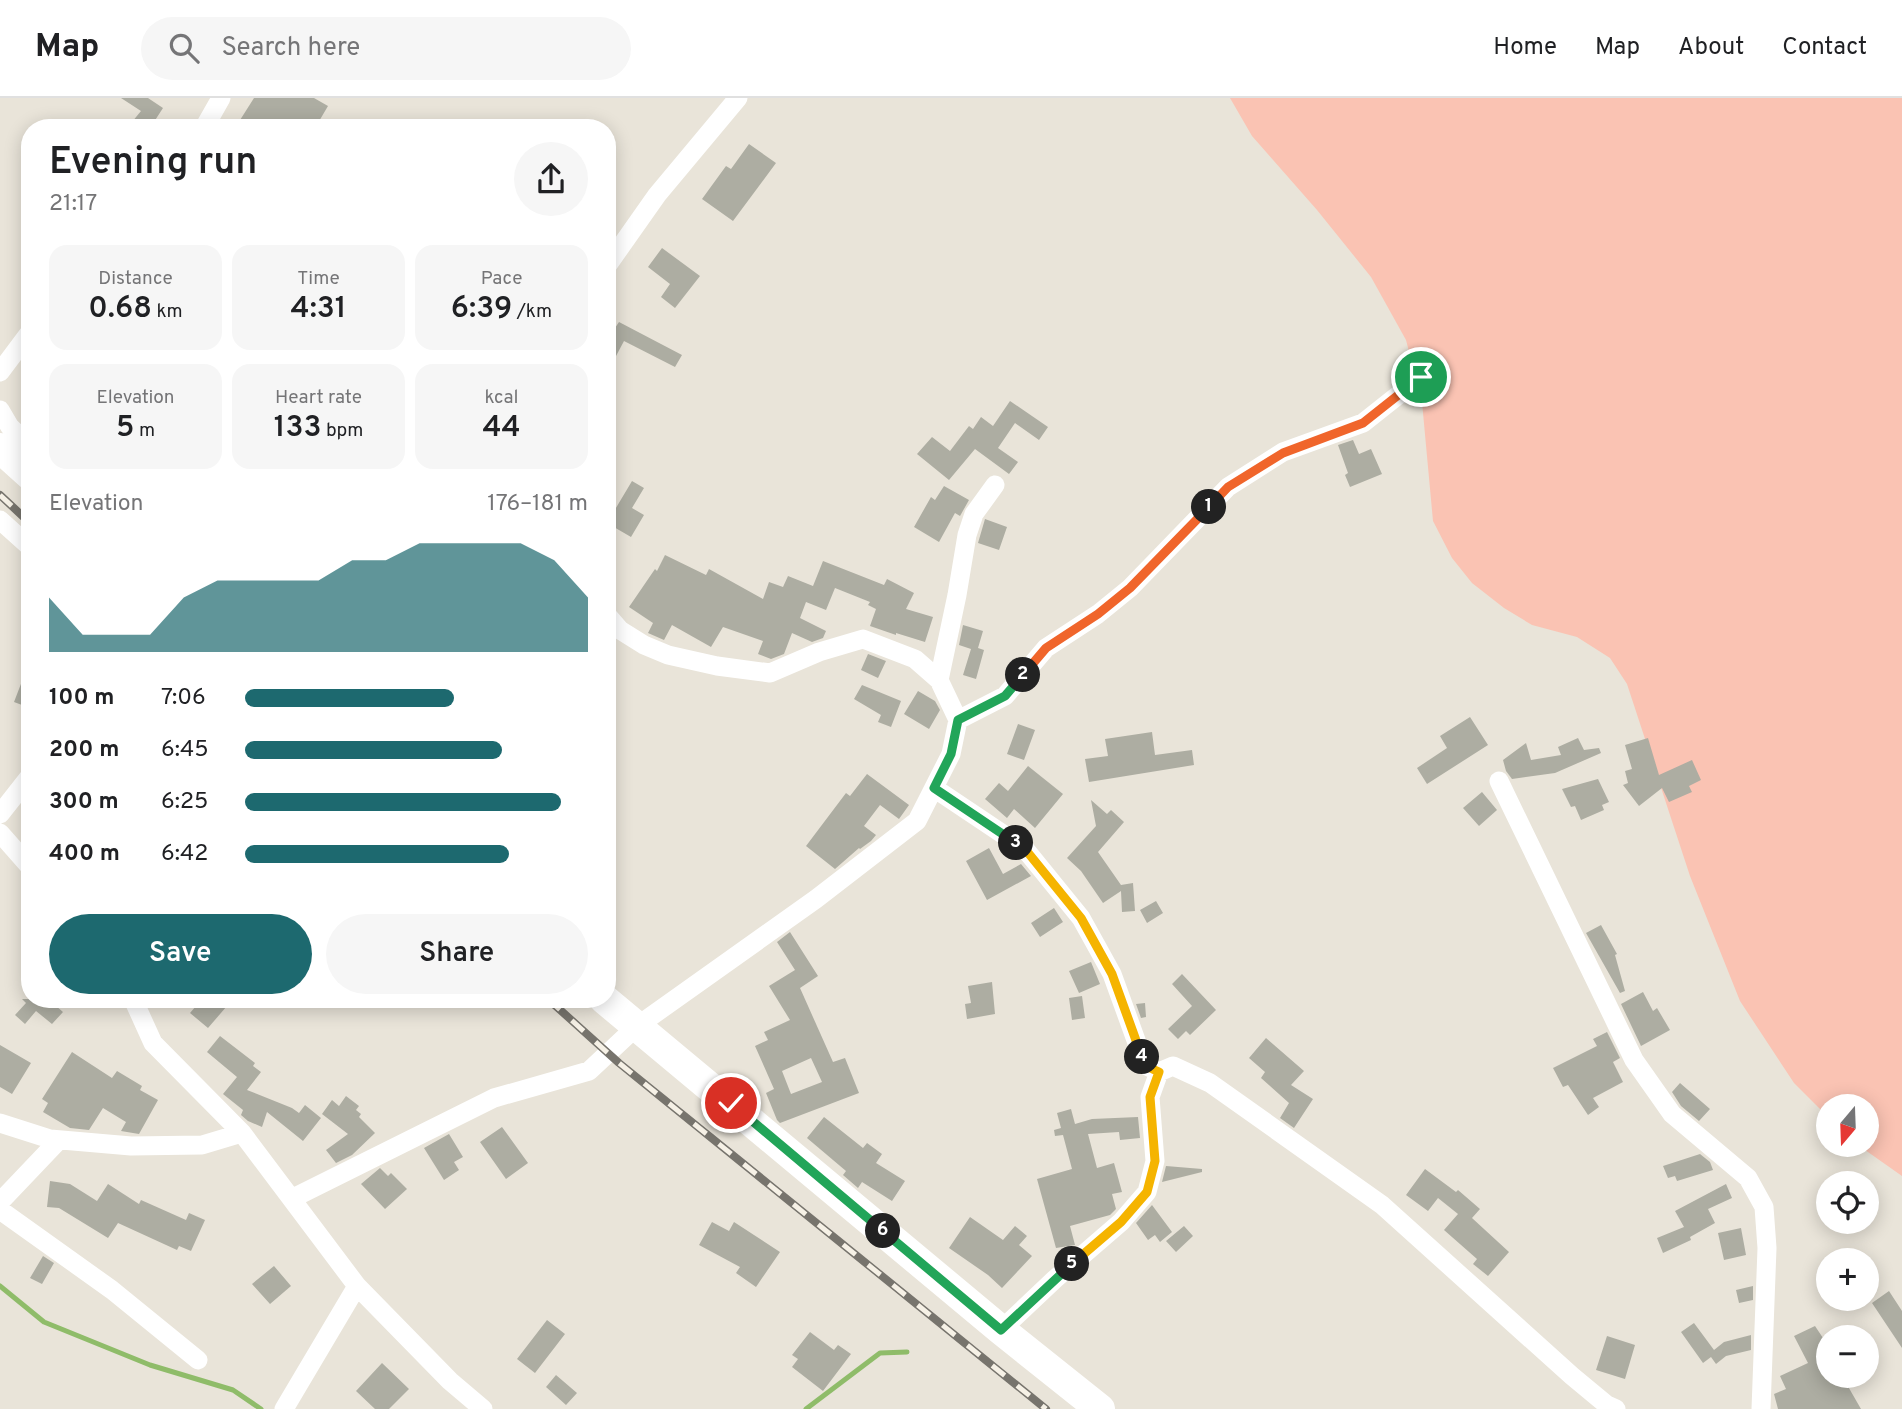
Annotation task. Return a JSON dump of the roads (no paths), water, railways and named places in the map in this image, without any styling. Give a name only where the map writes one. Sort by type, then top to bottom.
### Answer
[{"type":"main road","points":[[0,448],[21,467]]},
{"type":"main road","points":[[614,1008],[1001,1330],[1100,1409]]},
{"type":"street","points":[[209,119],[220,98]]},
{"type":"street","points":[[616,253],[657,195],[738,98]]},
{"type":"street","points":[[0,372],[21,344]]},
{"type":"street","points":[[958,720],[1005,696],[1046,648],[1098,614],[1130,588],[1228,487],[1283,453],[1363,423],[1421,377]]},
{"type":"street","points":[[0,410],[10,427],[21,437]]},
{"type":"street","points":[[939,681],[967,535],[974,514],[995,485]]},
{"type":"street","points":[[0,520],[21,539]]},
{"type":"street","points":[[293,1198],[494,1098],[589,1071],[636,1027],[816,899],[917,821],[951,754],[958,720],[939,681],[915,659],[863,639],[819,652],[770,673],[717,666],[668,655],[644,645],[616,625]]},
{"type":"street","points":[[1499,781],[1634,1060],[1672,1114],[1748,1178],[1764,1207],[1766,1248],[1762,1409]]},
{"type":"street","points":[[0,814],[21,787]]},
{"type":"street","points":[[934,788],[1025,849],[1081,918],[1112,974],[1144,1065],[1159,1072]]},
{"type":"street","points":[[0,833],[21,857]]},
{"type":"street","points":[[137,1008],[153,1042],[243,1133],[357,1286],[450,1381],[483,1409]]},
{"type":"street","points":[[1001,1330],[1121,1222],[1147,1192],[1155,1161],[1150,1097],[1159,1072],[1173,1066],[1210,1083],[1382,1205],[1572,1376],[1607,1405],[1616,1409]]},
{"type":"street","points":[[0,1123],[50,1139],[131,1146],[202,1145],[243,1133]]},
{"type":"street","points":[[0,1202],[59,1140]]},
{"type":"street","points":[[0,1210],[112,1290],[198,1360]]},
{"type":"street","points":[[284,1409],[357,1286]]},
{"type":"waterway","points":[[0,1286],[44,1322],[150,1365],[233,1390],[261,1409]]},
{"type":"waterway","points":[[806,1409],[880,1353],[907,1352]]},
{"type":"railway","points":[[0,495],[21,515]]},
{"type":"railway","points":[[558,1008],[619,1063],[1046,1409]]}]
